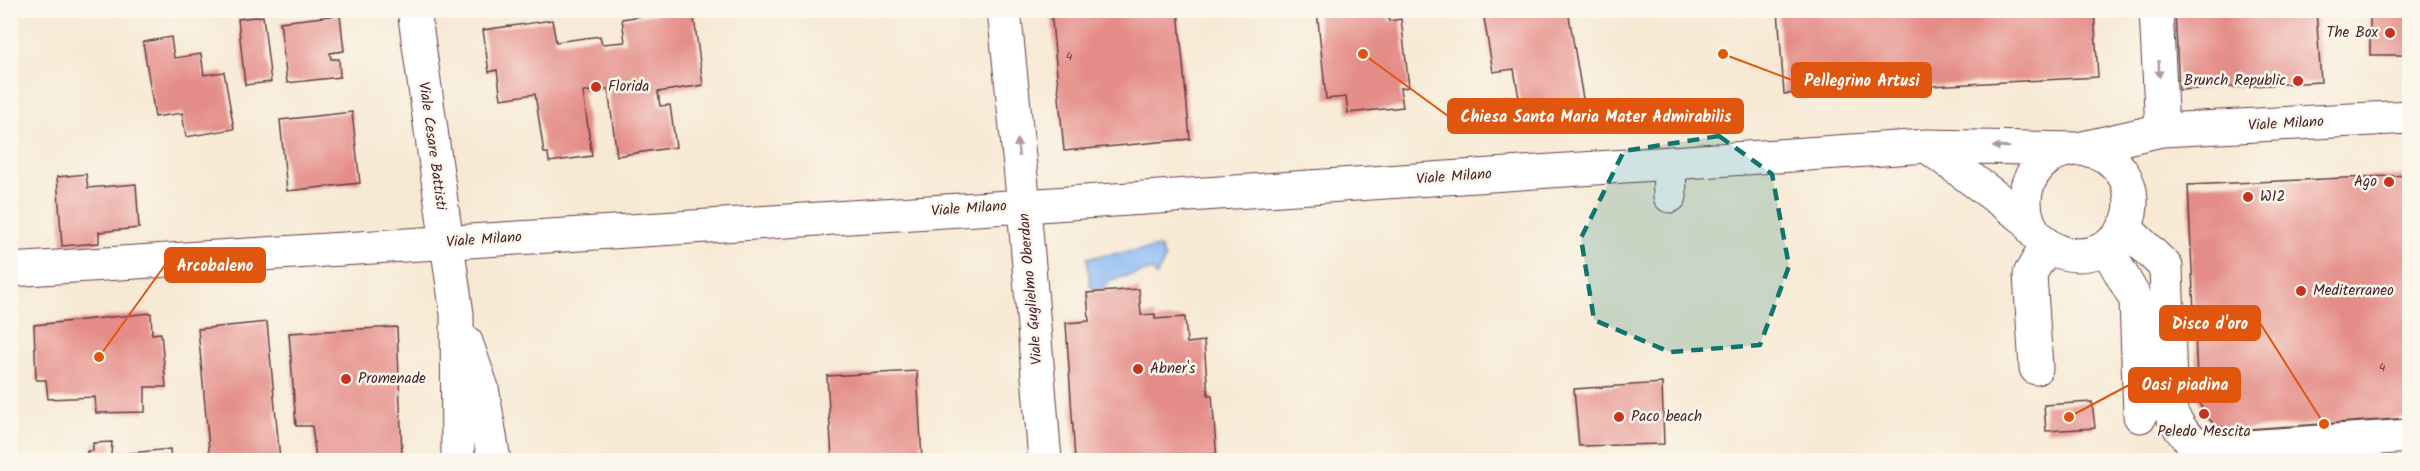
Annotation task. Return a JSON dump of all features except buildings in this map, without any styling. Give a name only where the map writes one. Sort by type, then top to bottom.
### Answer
[{"type":"street","name":"Viale Cesare Battisti","points":[[414,10],[457,314],[458,460]]},
{"type":"street","name":"Viale Guglielmo Oberdan","points":[[1004,10],[1024,206],[1045,460]]},
{"type":"street","points":[[2129,186],[2162,130],[2156,10]]},
{"type":"street","name":"Viale Milano","points":[[10,270],[1927,146],[2078,149],[2162,130],[2409,117]]},
{"type":"street","points":[[1927,146],[2038,233],[2061,252],[2077,255],[2092,253],[2115,237],[2130,207],[2129,186],[2121,171],[2109,159],[2094,152],[2078,149],[2061,152],[2046,160],[2034,172],[2027,188],[2025,204],[2038,233],[2030,274],[2036,368]]},
{"type":"street","points":[[1670,163],[1670,196]]},
{"type":"street","points":[[2115,237],[2136,300],[2140,416]]},
{"type":"street","points":[[2115,237],[2166,267],[2171,413],[2182,433],[2196,445],[2215,449],[2409,436]]},
{"type":"street","points":[[457,314],[482,388],[494,460]]},
{"type":"path","points":[[2039,460],[2154,460]]},
{"type":"highlighted area","points":[[1719,136],[1772,174],[1789,266],[1760,345],[1670,352],[1594,320],[1581,238],[1624,151]]},
{"type":"water","points":[[1160,247],[1165,259],[1156,277],[1153,270],[1110,280],[1104,288],[1094,289],[1090,286],[1087,258]]},
{"type":"place","name":"The Box","points":[[2390,33]]},
{"type":"place","name":"Chiesa Santa Maria Mater Admirabilis","points":[[1363,54]]},
{"type":"place","name":"Pellegrino Artusi","points":[[1723,54]]},
{"type":"place","name":"Brunch Republic","points":[[2298,81]]},
{"type":"place","name":"Florida","points":[[596,87]]},
{"type":"place","name":"Ago","points":[[2389,182]]},
{"type":"place","name":"W12","points":[[2248,197]]},
{"type":"place","name":"Mediterraneo","points":[[2301,291]]},
{"type":"place","name":"Arcobaleno","points":[[99,357]]},
{"type":"place","name":"Abner's","points":[[1138,369]]},
{"type":"place","name":"Promenade","points":[[346,379]]},
{"type":"place","name":"Peledo Mescita","points":[[2204,414]]},
{"type":"place","name":"Paco beach","points":[[1619,417]]},
{"type":"place","name":"Oasi piadina","points":[[2069,417]]},
{"type":"place","name":"Disco d'oro","points":[[2324,424]]}]
